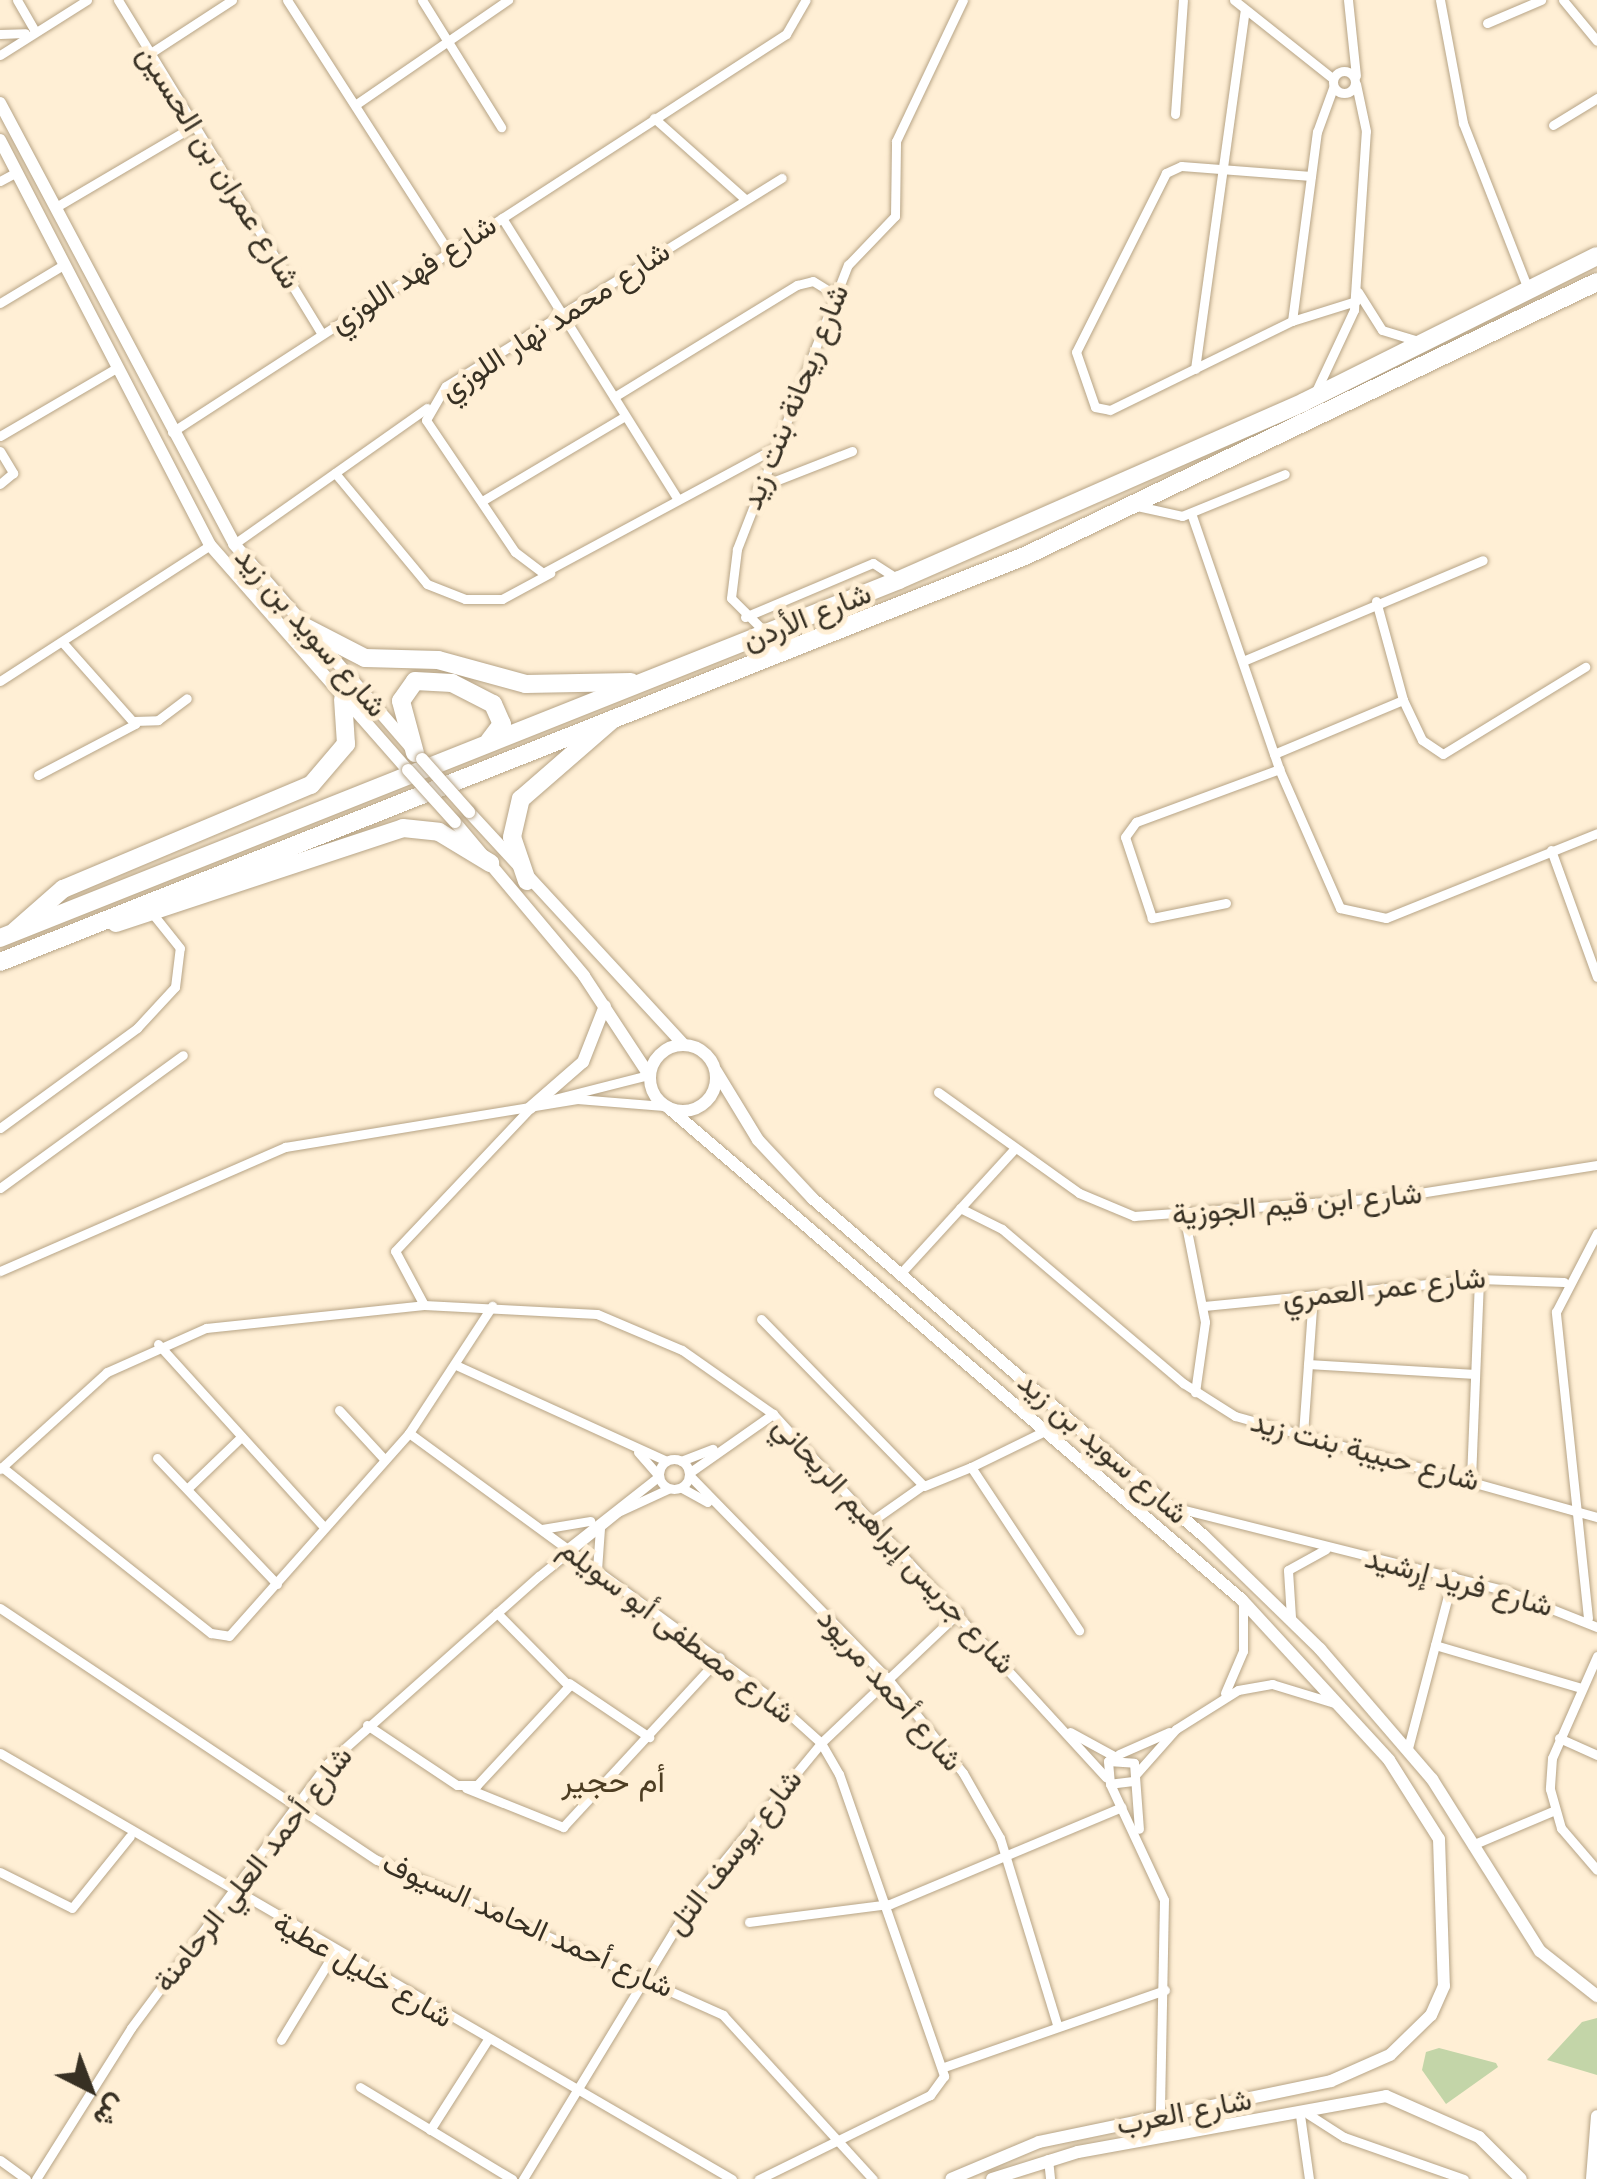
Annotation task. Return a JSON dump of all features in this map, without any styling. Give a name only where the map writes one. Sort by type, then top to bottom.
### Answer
[{"type":"highway","name":"شارع الأردن","points":[[8,935],[899,580],[1304,402],[1597,256]]},
{"type":"highway","name":"شارع الأردن","points":[[148,909],[1134,505],[1597,282]]},
{"type":"highway","points":[[301,624],[365,658],[438,660],[526,684],[641,682]]},
{"type":"highway","points":[[415,761],[400,701],[415,681],[452,682],[493,704],[502,724],[487,742]]},
{"type":"highway","points":[[8,935],[63,889],[310,786],[346,744],[343,699]]},
{"type":"highway","points":[[527,881],[512,837],[521,799],[617,714]]},
{"type":"highway","points":[[0,962],[48,942],[402,828],[439,832],[490,862]]},
{"type":"main road","name":"شارع سويد بن زيد","points":[[0,103],[234,544],[415,761],[454,822],[605,1006],[650,1075]]},
{"type":"main road","name":"شارع سويد بن زيد","points":[[0,140],[210,545],[343,699],[469,812],[527,881],[683,1044]]},
{"type":"main road","points":[[530,1108],[583,1062],[605,1006]]},
{"type":"main road","points":[[683,1044],[700,1049],[716,1071],[700,1106],[667,1107],[650,1075],[664,1050],[683,1044]]},
{"type":"main road","name":"شارع سويد بن زيد","points":[[716,1071],[788,1176],[1169,1506],[1293,1622],[1408,1748],[1469,1847],[1549,1961],[1597,1996]]},
{"type":"main road","name":"شارع سويد بن زيد","points":[[667,1107],[1049,1429],[1242,1600],[1342,1706],[1438,1839],[1446,1975],[1413,2037]]},
{"type":"main road","name":"شارع العرب","points":[[951,2179],[1039,2142],[1343,2078],[1413,2037]]},
{"type":"main road","name":"شارع العرب","points":[[992,2179],[1048,2159],[1304,2115],[1386,2096],[1452,2123],[1495,2149],[1522,2179]]},
{"type":"main road","points":[[1592,2179],[1597,2116]]},
{"type":"street","points":[[17,0],[31,31]]},
{"type":"street","points":[[0,56],[31,31],[87,0]]},
{"type":"street","name":"شارع عمران بن الحسين","points":[[118,0],[321,333]]},
{"type":"street","points":[[150,54],[232,0]]},
{"type":"street","points":[[288,0],[448,251]]},
{"type":"street","points":[[422,0],[501,127]]},
{"type":"street","points":[[355,105],[508,0]]},
{"type":"street","name":"شارع فهد اللوزي","points":[[172,432],[786,34],[806,0]]},
{"type":"street","name":"شارع ريحانة بنت زيد","points":[[745,618],[728,582],[757,488],[848,264],[895,216],[896,141],[964,0]]},
{"type":"street","points":[[1175,114],[1183,0]]},
{"type":"street","points":[[1234,0],[1333,83],[1356,80]]},
{"type":"street","points":[[1304,402],[1336,361],[1357,297],[1366,131],[1348,0]]},
{"type":"street","points":[[1440,0],[1462,123],[1529,291]]},
{"type":"street","points":[[1487,23],[1541,0]]},
{"type":"street","points":[[1562,0],[1597,41]]},
{"type":"street","points":[[1195,369],[1220,167],[1245,10]]},
{"type":"street","points":[[0,34],[31,31]]},
{"type":"street","points":[[1333,83],[1356,80]]},
{"type":"street","points":[[1292,321],[1311,176],[1333,83]]},
{"type":"street","points":[[1553,126],[1597,98]]},
{"type":"street","points":[[654,118],[745,199]]},
{"type":"street","points":[[56,207],[194,126]]},
{"type":"street","points":[[1311,176],[1181,166],[1163,178],[1076,352],[1090,402],[1110,410],[1292,321],[1357,297]]},
{"type":"street","points":[[0,181],[17,172]]},
{"type":"street","name":"شارع محمد نهار اللوزي","points":[[550,573],[524,563],[432,436],[428,408],[446,386],[782,178]]},
{"type":"street","points":[[502,218],[567,312],[625,416],[677,498]]},
{"type":"street","points":[[0,303],[65,264]]},
{"type":"street","points":[[614,397],[797,285],[820,282],[834,294]]},
{"type":"street","points":[[1357,297],[1382,330],[1426,341]]},
{"type":"street","points":[[0,436],[118,367]]},
{"type":"street","points":[[234,544],[428,408]]},
{"type":"street","points":[[482,501],[625,416]]},
{"type":"street","points":[[335,473],[427,584],[466,600],[502,599],[677,498],[775,448]]},
{"type":"street","points":[[0,451],[13,473],[0,484]]},
{"type":"street","points":[[757,488],[852,451]]},
{"type":"street","points":[[1134,505],[1191,513],[1286,474]]},
{"type":"street","points":[[1191,513],[1279,769],[1329,893],[1356,917],[1386,918],[1597,832]]},
{"type":"street","points":[[0,681],[64,644],[210,545]]},
{"type":"street","points":[[1243,661],[1376,601],[1483,560]]},
{"type":"street","points":[[745,618],[873,564],[899,580]]},
{"type":"street","points":[[1376,601],[1404,700],[1422,740],[1453,753],[1585,667]]},
{"type":"street","points":[[745,618],[767,633]]},
{"type":"street","points":[[64,644],[134,721]]},
{"type":"street","points":[[134,721],[158,720],[188,698]]},
{"type":"street","points":[[1274,754],[1404,700]]},
{"type":"street","points":[[38,774],[124,735],[134,721]]},
{"type":"street","points":[[1226,903],[1152,918],[1125,837],[1136,822],[1279,769]]},
{"type":"street","points":[[1551,850],[1597,976]]},
{"type":"street","points":[[0,1128],[137,1028],[175,987],[180,948],[148,909]]},
{"type":"street","points":[[0,1188],[183,1055]]},
{"type":"street","points":[[424,1304],[395,1250],[530,1108],[650,1075]]},
{"type":"street","name":"شارع ابن قيم الجوزية","points":[[938,1092],[1015,1148],[1114,1211],[1184,1216],[1394,1197],[1597,1165]]},
{"type":"street","points":[[0,1271],[284,1147],[594,1097],[667,1107]]},
{"type":"street","points":[[901,1273],[1015,1148]]},
{"type":"street","name":"شارع حبيبة بنت زيد","points":[[960,1208],[1002,1229],[1195,1392],[1235,1416],[1572,1505],[1597,1516]]},
{"type":"street","points":[[1184,1216],[1204,1306],[1195,1392]]},
{"type":"street","points":[[1564,1282],[1597,1233]]},
{"type":"street","points":[[1471,1479],[1479,1278]]},
{"type":"street","name":"شارع عمر العمري","points":[[1204,1306],[1479,1278],[1564,1282]]},
{"type":"street","name":"شارع فريد إرشيد","points":[[1564,1282],[1556,1333],[1572,1505],[1588,1618]]},
{"type":"street","points":[[1304,1434],[1313,1295]]},
{"type":"street","name":"شارع جريس إبراهيم الريحاني","points":[[1,1468],[92,1382],[158,1344],[260,1318],[424,1304],[492,1306],[619,1321],[700,1361],[773,1414],[876,1518],[1108,1781],[1140,1837],[1164,1900],[1160,2115]]},
{"type":"street","points":[[1,1468],[211,1633],[235,1632],[409,1432],[458,1366],[492,1306]]},
{"type":"street","points":[[761,1318],[924,1486]]},
{"type":"street","points":[[158,1344],[324,1528]]},
{"type":"street","points":[[1308,1364],[1476,1374]]},
{"type":"street","points":[[458,1366],[638,1452],[666,1461],[682,1461],[720,1446],[773,1414]]},
{"type":"street","points":[[339,1410],[384,1459]]},
{"type":"street","points":[[876,1518],[924,1486],[972,1468],[1049,1429]]},
{"type":"street","name":"شارع مصطفى أبو سويلم","points":[[409,1432],[720,1657],[821,1743],[890,1904],[944,2067]]},
{"type":"street","points":[[188,1488],[241,1437]]},
{"type":"street","points":[[638,1452],[668,1488],[682,1488],[689,1474],[720,1446]]},
{"type":"street","points":[[157,1458],[277,1584]]},
{"type":"street","points":[[658,1476],[666,1461]]},
{"type":"street","points":[[682,1461],[689,1474]]},
{"type":"street","points":[[972,1468],[1079,1630]]},
{"type":"street","name":"شارع أحمد مريود","points":[[689,1474],[710,1503],[888,1679],[972,1787],[1007,1857],[1057,2024]]},
{"type":"street","name":"شارع أحمد العلي الرحامنة","points":[[36,2179],[130,2028],[293,1807],[367,1726],[596,1524],[658,1476]]},
{"type":"street","name":"شارع أحمد العلي الرحامنة","points":[[540,1529],[596,1524],[668,1488]]},
{"type":"street","name":"شارع أحمد مريود","points":[[682,1488],[710,1503]]},
{"type":"street","name":"شارع فريد إرشيد","points":[[1169,1506],[1454,1576],[1588,1618],[1597,1626]]},
{"type":"street","points":[[596,1524],[597,1570]]},
{"type":"street","name":"شارع فريد إرشيد","points":[[1293,1622],[1283,1594],[1288,1570],[1329,1548]]},
{"type":"street","points":[[1408,1748],[1454,1576]]},
{"type":"street","points":[[1224,1696],[1243,1652],[1242,1600]]},
{"type":"street","name":"شارع أحمد الحامد السيوف","points":[[0,1608],[293,1807],[416,1881],[642,1976],[737,2026],[842,2138],[873,2179]]},
{"type":"street","name":"شارع يوسف التل","points":[[523,2179],[642,1976],[821,1743],[959,1612]]},
{"type":"street","points":[[497,1613],[569,1682],[649,1737]]},
{"type":"street","points":[[1435,1646],[1581,1688]]},
{"type":"street","points":[[1597,1656],[1559,1738],[1553,1811],[1597,1870]]},
{"type":"street","points":[[367,1726],[466,1788],[555,1829],[649,1737],[720,1657]]},
{"type":"street","points":[[466,1788],[569,1682]]},
{"type":"street","points":[[1176,1729],[1135,1777],[1108,1781],[1116,1756],[1176,1729],[1224,1696],[1272,1684],[1342,1706]]},
{"type":"street","name":"شارع جريس إبراهيم الريحاني","points":[[1064,1728],[1116,1756],[1135,1777],[1140,1837]]},
{"type":"street","points":[[1559,1738],[1597,1754]]},
{"type":"street","name":"شارع خليل عطية","points":[[0,1753],[130,1836],[487,2042],[576,2084],[732,2179]]},
{"type":"street","points":[[748,1922],[890,1904],[1122,1807]]},
{"type":"street","points":[[1469,1847],[1553,1811]]},
{"type":"street","points":[[0,1872],[72,1908],[130,1836]]},
{"type":"street","points":[[281,2040],[334,1953]]},
{"type":"street","points":[[759,2179],[930,2095],[944,2067],[1057,2024],[1165,1990]]},
{"type":"street","points":[[430,2130],[487,2042]]},
{"type":"street","points":[[360,2086],[512,2179]]},
{"type":"street","points":[[1304,2115],[1309,2179]]},
{"type":"street","points":[[1304,2115],[1344,2137],[1464,2179]]},
{"type":"street","points":[[1048,2159],[1050,2179]]},
{"type":"street","points":[[0,2160],[26,2179]]},
{"type":"green space","points":[[1597,2018],[1597,2075],[1547,2060],[1582,2022]]},
{"type":"green space","points":[[1439,2048],[1496,2063],[1498,2067],[1446,2104],[1422,2070],[1426,2052]]},
{"type":"district","name":"أم حجير","points":[[613,1781]]}]
